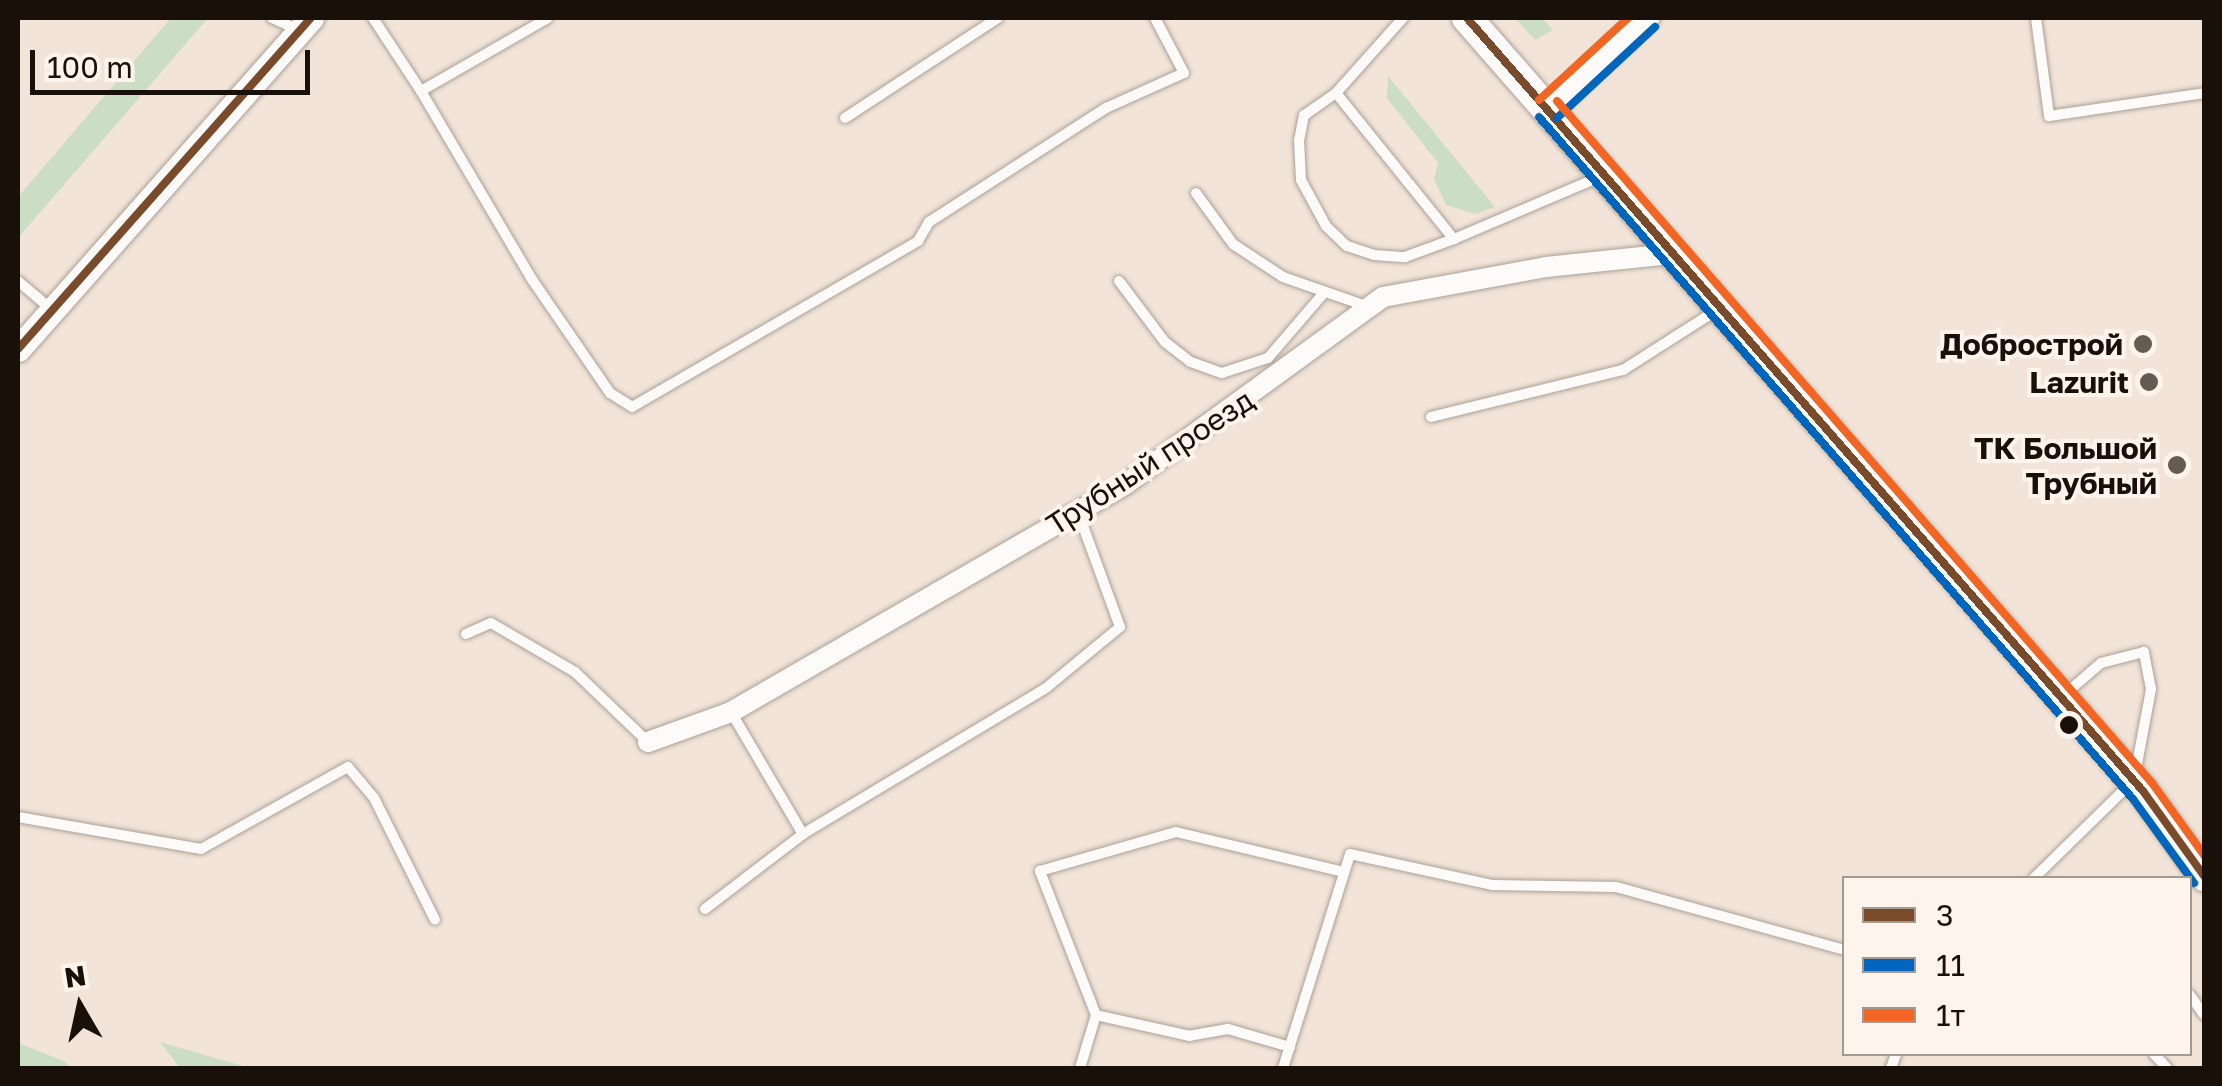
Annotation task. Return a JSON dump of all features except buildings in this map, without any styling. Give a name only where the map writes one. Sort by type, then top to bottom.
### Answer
[{"type":"main road","points":[[1467,18],[2134,780],[2204,875]]},
{"type":"street","points":[[1548,109],[1646,18]]},
{"type":"street","points":[[18,348],[305,24]]},
{"type":"street","name":"Трубный проезд","points":[[648,742],[731,712],[1078,511],[1268,385],[1383,296],[1546,267],[1670,254]]},
{"type":"lane","points":[[272,18],[305,24]]},
{"type":"lane","points":[[373,18],[421,91],[531,278],[610,393],[632,407],[918,241],[929,222],[1106,108],[1184,73],[1155,18]]},
{"type":"lane","points":[[421,91],[548,18]]},
{"type":"lane","points":[[845,118],[998,18]]},
{"type":"lane","points":[[1403,18],[1336,92],[1304,115],[1299,140],[1302,180],[1326,226],[1347,246],[1374,255],[1405,256],[1603,176]]},
{"type":"lane","points":[[2036,18],[2049,116],[2204,93]]},
{"type":"lane","points":[[1336,92],[1454,239]]},
{"type":"lane","points":[[1196,194],[1234,244],[1323,294],[1370,307]]},
{"type":"lane","points":[[18,281],[51,310]]},
{"type":"lane","points":[[1119,282],[1165,342],[1190,362],[1222,373],[1268,358],[1323,294]]},
{"type":"lane","points":[[1431,417],[1624,370],[1718,309]]},
{"type":"lane","points":[[706,910],[803,834],[1046,688],[1120,627],[1078,511]]},
{"type":"lane","points":[[466,634],[491,623],[575,672],[648,742]]},
{"type":"lane","points":[[2036,876],[2134,780],[2150,689],[2144,652],[2101,663],[2059,698]]},
{"type":"lane","points":[[731,712],[803,834]]},
{"type":"lane","points":[[18,817],[201,849],[348,767],[374,798],[435,920]]},
{"type":"lane","points":[[1080,1068],[1096,1015],[1040,870],[1176,832],[1344,872]]},
{"type":"lane","points":[[1284,1068],[1350,854],[1492,885],[1616,887],[1842,949]]},
{"type":"lane","points":[[1096,1015],[1190,1036],[1228,1029],[1290,1048]]},
{"type":"green space","points":[[171,18],[208,18],[18,238],[18,197]]},
{"type":"green space","points":[[1515,18],[1542,18],[1553,30],[1535,40]]},
{"type":"green space","points":[[1388,76],[1495,207],[1475,214],[1446,205],[1434,179],[1438,163],[1387,98]]},
{"type":"green space","points":[[160,1042],[250,1068],[180,1068]]},
{"type":"green space","points":[[18,1043],[64,1061],[71,1068],[18,1068]]},
{"type":"transit line","name":"3","points":[[18,349],[311,18]]},
{"type":"transit line","name":"3","points":[[1467,18],[2143,791],[2204,876]]},
{"type":"transit line","name":"1т","points":[[1539,100],[1628,18]]},
{"type":"transit line","name":"11","points":[[1557,118],[1655,27]]},
{"type":"transit line","name":"1т","points":[[1557,101],[2152,783],[2204,855]]},
{"type":"transit line","name":"11","points":[[1539,117],[2133,799],[2189,876]]},
{"type":"place","name":"Добрострой","points":[[2143,344]]},
{"type":"place","name":"Lazurit","points":[[2149,382]]},
{"type":"place","name":"ТК Большой Трубный","points":[[2177,465]]}]
